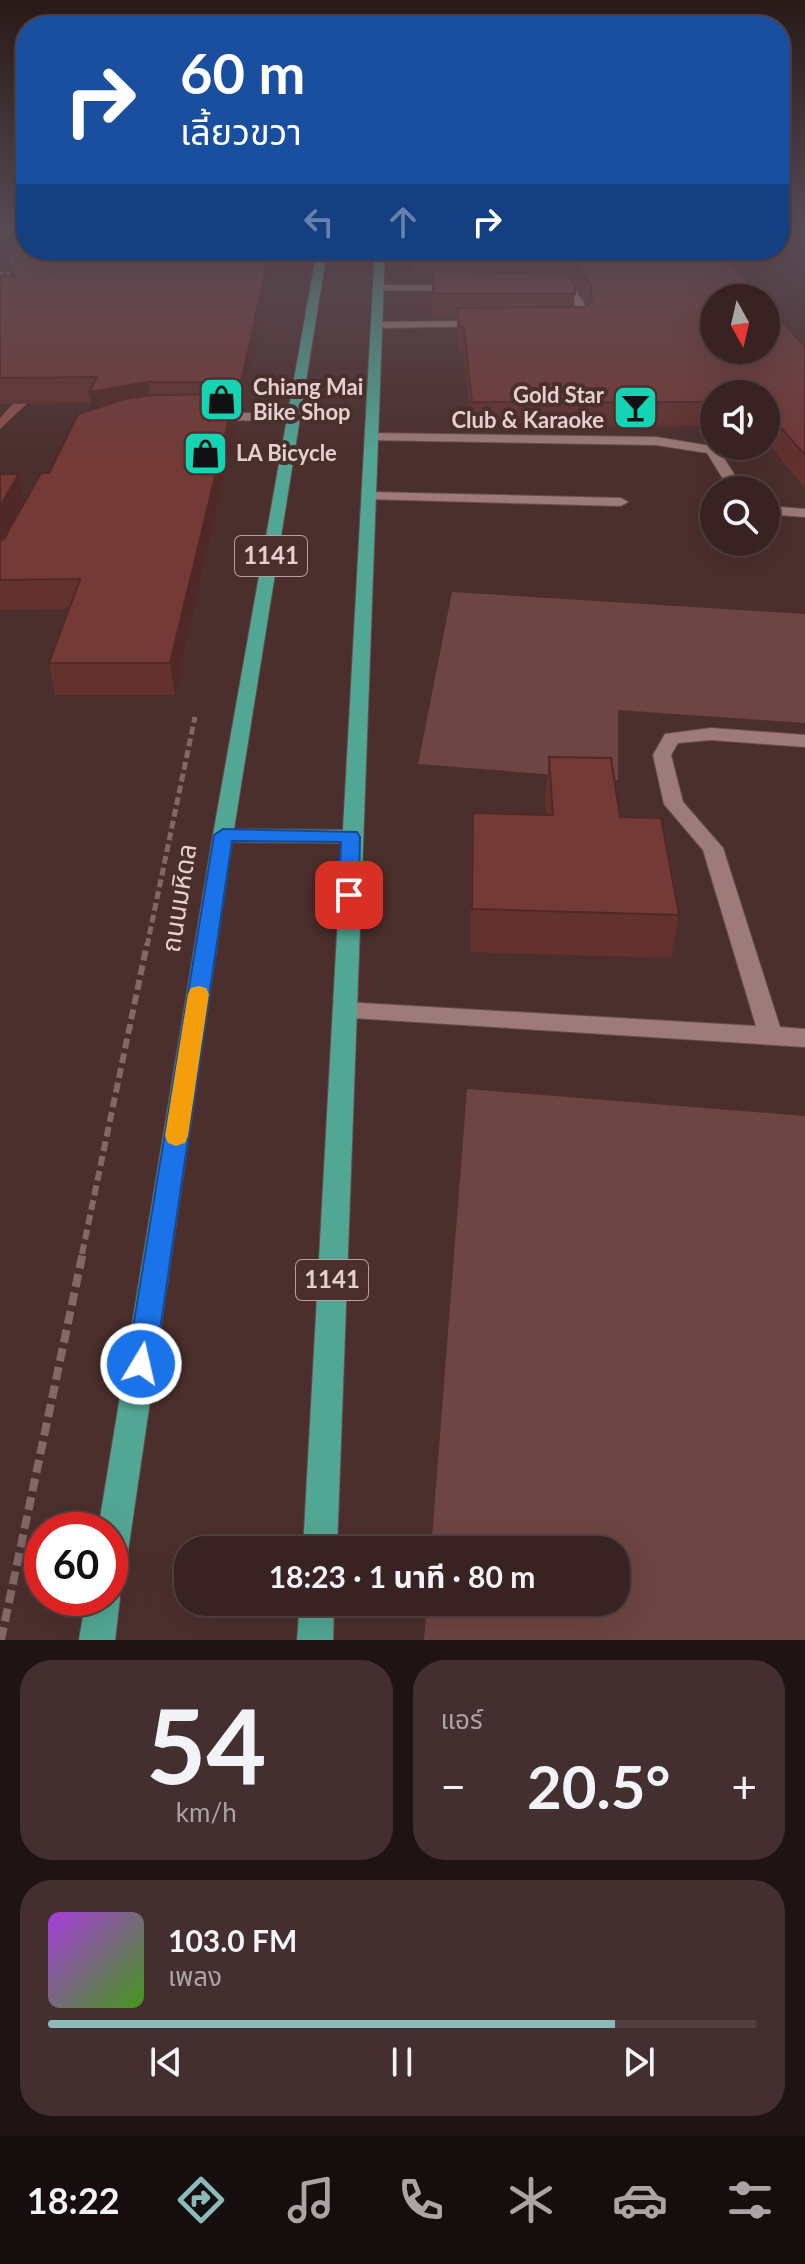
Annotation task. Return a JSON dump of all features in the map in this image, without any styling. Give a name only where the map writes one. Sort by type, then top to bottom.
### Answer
[{"type":"main road","name":"ถนนมหิดล","points":[[117,1512],[223,835],[313,303]]},
{"type":"main road","name":"1141","points":[[321,1536],[351,837],[379,303]]},
{"type":"main road","points":[[223,835],[351,837]]},
{"type":"main road","points":[[97,1640],[100,1616]]},
{"type":"main road","points":[[315,1640],[316,1616]]},
{"type":"street","points":[[566,323],[582,323],[578,303]]},
{"type":"street","points":[[379,325],[488,324]]},
{"type":"street","points":[[197,416],[294,417]]},
{"type":"street","points":[[372,437],[656,441],[712,450],[728,476]]},
{"type":"street","points":[[370,496],[621,502]]},
{"type":"street","points":[[780,511],[805,513]]},
{"type":"street","points":[[771,1036],[713,848],[674,804],[662,755],[672,738],[685,736],[711,734],[805,741]]},
{"type":"street","points":[[345,1011],[805,1038]]},
{"type":"path","points":[[1,1640],[197,707]]},
{"type":"shaded area","points":[[452,592],[805,614],[805,723],[618,710],[618,780],[418,764]]},
{"type":"shaded area","points":[[467,1089],[805,1116],[805,1640],[424,1640],[426,1616],[630,1616],[630,1536],[432,1536]]},
{"type":"building","points":[[0,303],[258,303],[241,382],[148,382],[89,392],[97,377],[0,378]]},
{"type":"building","points":[[590,303],[700,303],[700,364],[780,364],[780,319],[805,347],[805,455],[780,427],[780,380],[700,380],[700,402],[472,402],[464,327],[460,327],[457,308],[584,307]]},
{"type":"building","points":[[235,394],[170,663],[49,663],[80,579],[0,580],[0,541],[41,473],[49,473],[78,414],[125,399],[153,395]]},
{"type":"building","points":[[0,474],[19,474],[0,506]]},
{"type":"building","points":[[549,757],[611,758],[620,817],[661,818],[679,915],[472,909],[473,813],[553,815]]},
{"type":"waterway","points":[[0,425],[29,395],[36,383]]},
{"type":"slow traffic","points":[[176,1136],[199,994]]},
{"type":"place","name":"Chiang Mai Bike Shop","points":[[222,400]]},
{"type":"place","name":"Gold Star Club & Karaoke","points":[[635,408]]},
{"type":"place","name":"LA Bicycle","points":[[205,453]]},
{"type":"route","points":[[141,1364],[223,835],[351,837],[349,895]]}]
